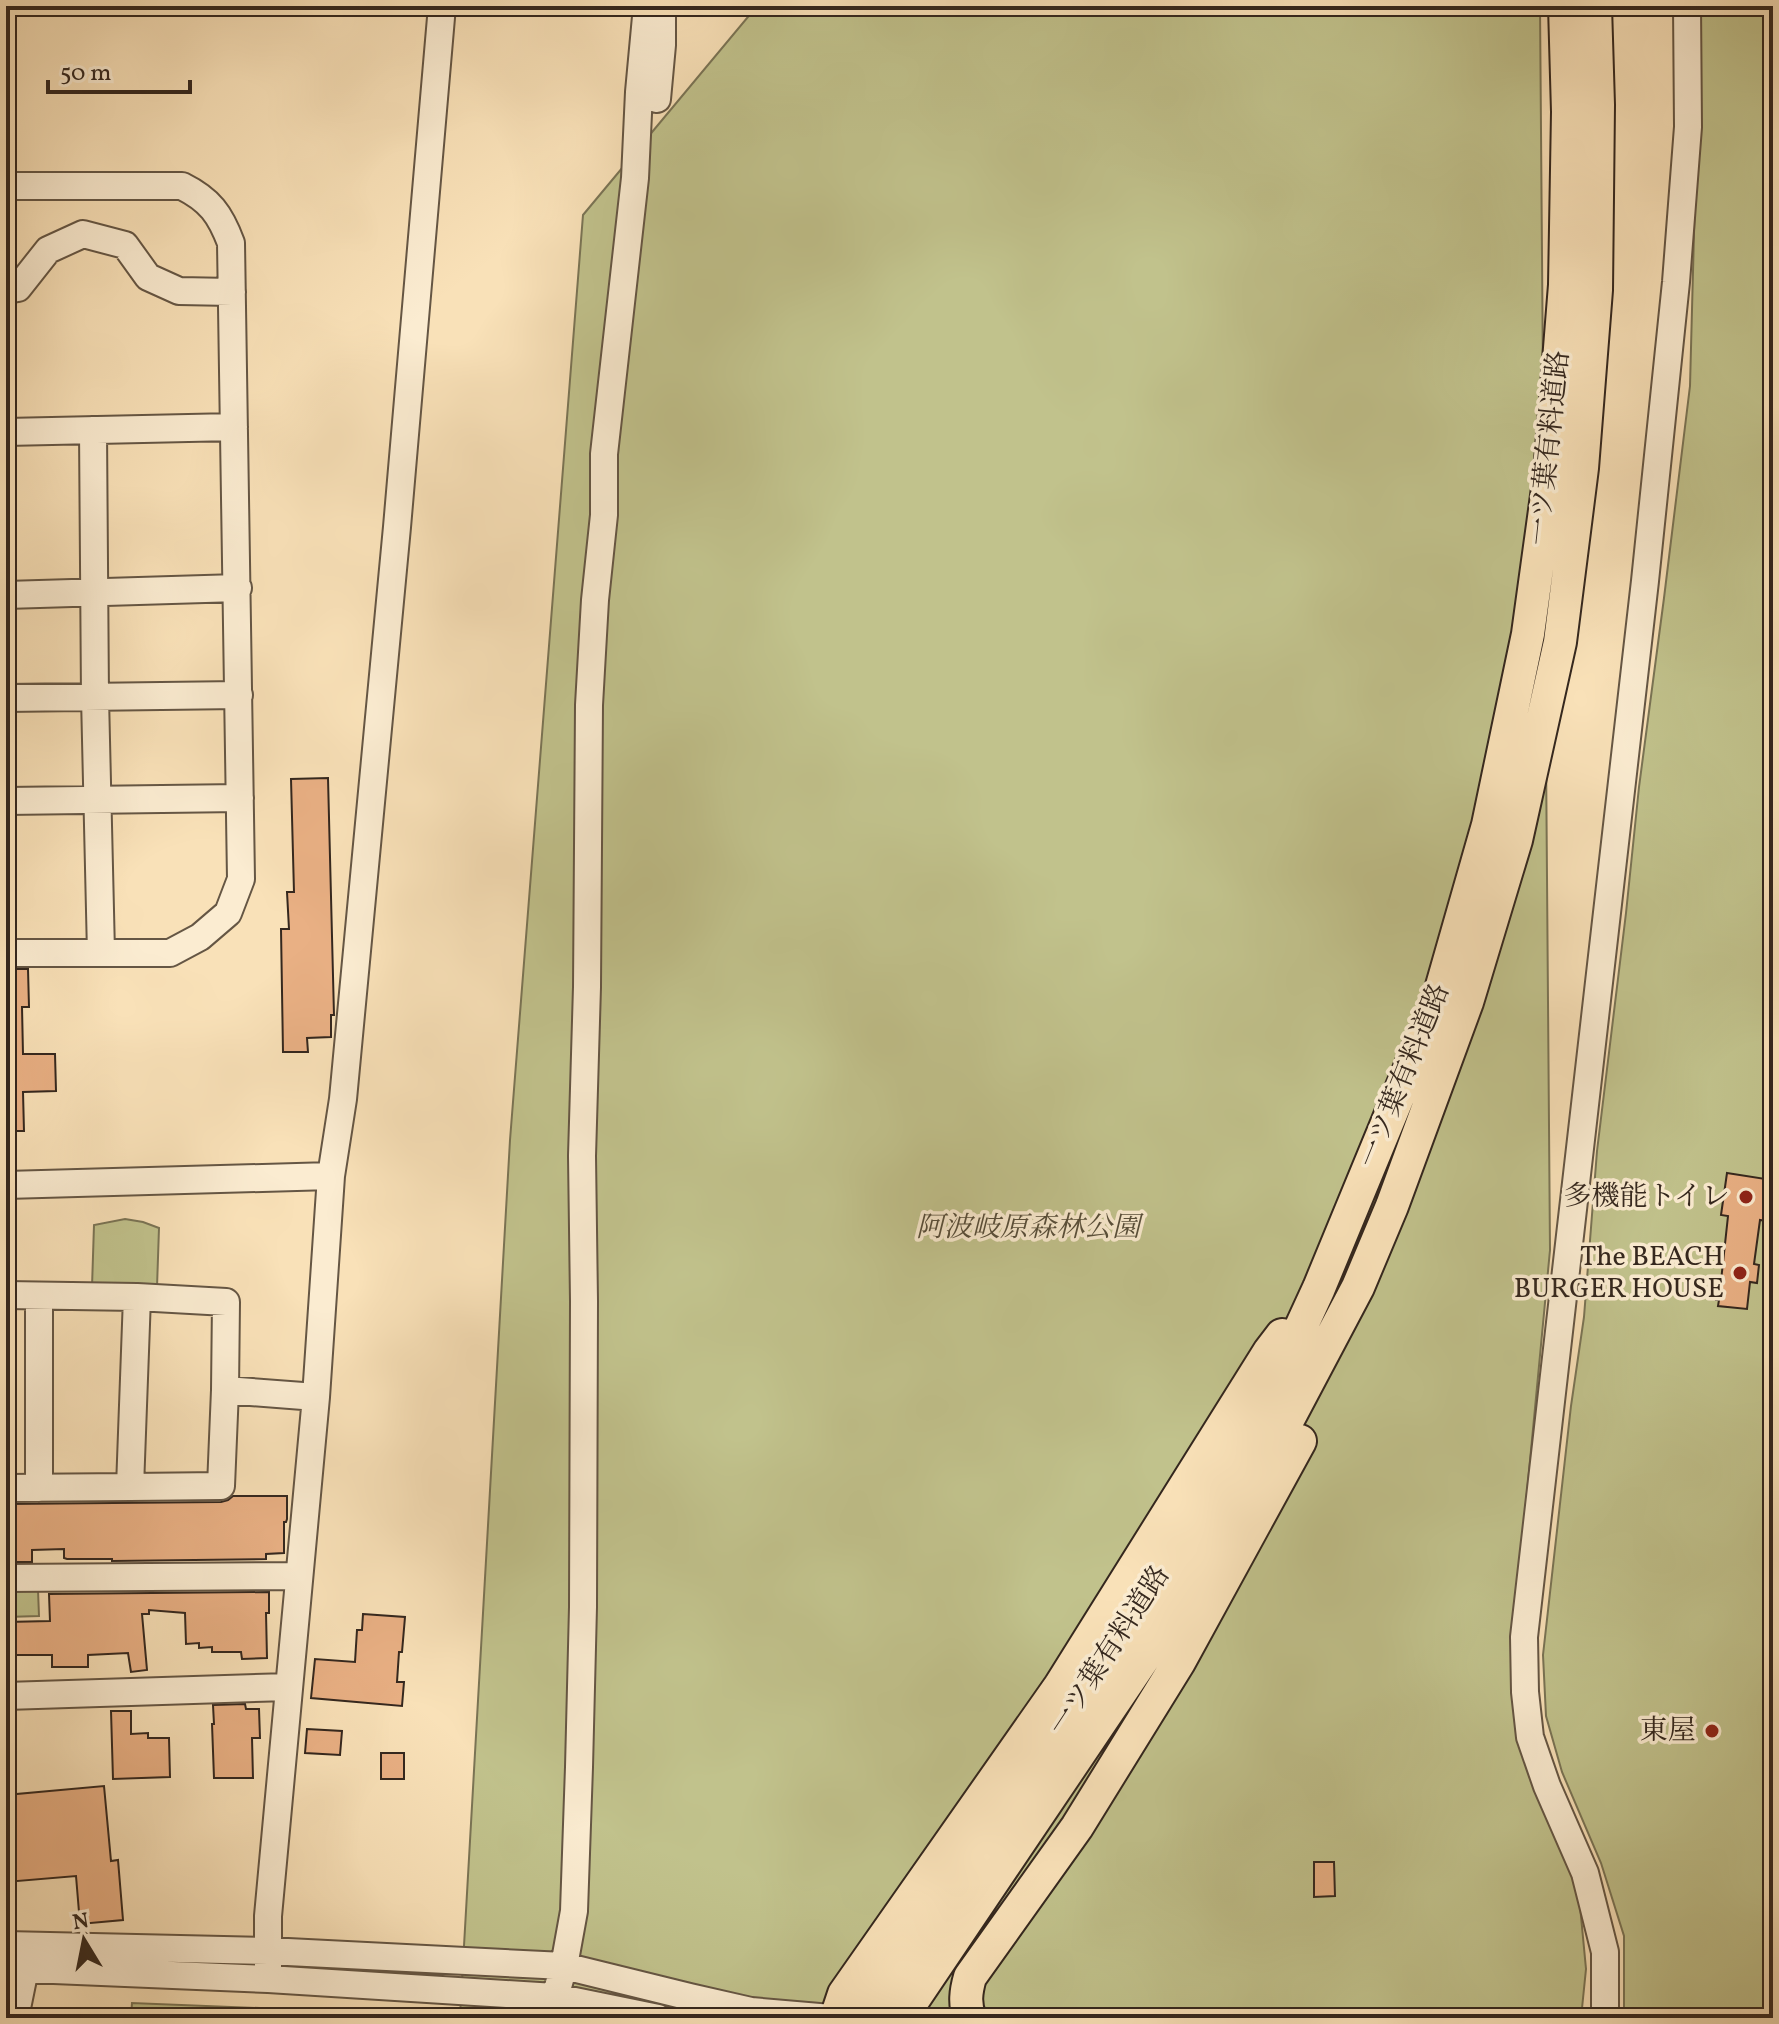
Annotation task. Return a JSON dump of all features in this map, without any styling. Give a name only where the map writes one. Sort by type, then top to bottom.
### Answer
[{"type":"main road","name":"一ツ葉有料道路","points":[[902,2018],[1150,1622],[1274,1386],[1319,1288],[1438,1000],[1488,825],[1528,634],[1550,474],[1565,285],[1568,112],[1565,6]]},
{"type":"main road","name":"一ツ葉有料道路","points":[[863,2018],[1274,1446],[1358,1287],[1392,1206],[1467,1002],[1516,840],[1560,642],[1582,468],[1596,290],[1598,105],[1595,6]]},
{"type":"main road","points":[[970,2018],[966,1993],[970,1977],[1077,1827],[1179,1662],[1296,1451],[1350,1335],[1358,1287]]},
{"type":"main road","points":[[834,2018],[844,1994],[1060,1686],[1269,1352],[1319,1288]]},
{"type":"main road","points":[[902,2018],[970,1977]]},
{"type":"street","points":[[268,1979],[268,1916],[316,1397],[331,1176],[345,1083],[442,6]]},
{"type":"street","points":[[555,1997],[574,1911],[583,1607],[582,1156],[589,705],[604,515],[604,454],[635,178],[647,6]]},
{"type":"street","points":[[604,515],[621,439],[662,45],[662,6]]},
{"type":"street","points":[[1605,2018],[1605,1952],[1585,1873],[1547,1786],[1530,1737],[1524,1637],[1671,328],[1688,127],[1687,6]]},
{"type":"street","points":[[6,186],[182,186],[200,195],[223,221],[231,243],[241,879],[228,913],[200,937],[170,953],[6,953]]},
{"type":"street","points":[[6,290],[18,288],[48,250],[83,234],[125,245],[148,277],[179,291],[232,292]]},
{"type":"street","points":[[6,432],[234,427]]},
{"type":"street","points":[[93,430],[93,593],[101,953]]},
{"type":"street","points":[[6,595],[238,588]]},
{"type":"street","points":[[6,698],[239,695]]},
{"type":"street","points":[[6,801],[240,798]]},
{"type":"street","points":[[6,1185],[331,1176]]},
{"type":"street","points":[[6,1295],[226,1302],[221,1486],[6,1488]]},
{"type":"street","points":[[39,1296],[39,1488]]},
{"type":"street","points":[[130,1487],[137,1297]]},
{"type":"street","points":[[225,1390],[316,1397]]},
{"type":"street","points":[[6,1578],[298,1576]]},
{"type":"street","points":[[6,1696],[289,1687]]},
{"type":"street","points":[[6,1945],[268,1951],[564,1966],[751,2011],[834,2018]]},
{"type":"street","points":[[15,2018],[16,1968],[268,1979],[555,1997],[658,2018]]},
{"type":"green space","name":"阿波岐原森林公園","points":[[757,6],[1540,6],[1550,1250],[1512,1675],[1523,1747],[1574,1879],[1580,1906],[1586,1969],[1581,2018],[131,2018],[132,2003],[460,2016],[510,1140],[583,215]]},
{"type":"green space","points":[[1697,6],[1773,6],[1773,2018],[1624,2018],[1624,1936],[1601,1863],[1562,1772],[1546,1716],[1543,1655],[1584,1317],[1597,1151],[1639,787],[1690,386]]},
{"type":"green space","points":[[125,1219],[159,1228],[157,1287],[92,1287],[94,1225]]},
{"type":"green space","points":[[38,1590],[39,1616],[6,1617],[6,1591]]},
{"type":"building","points":[[328,778],[334,1015],[331,1015],[331,1037],[307,1038],[308,1052],[283,1052],[281,929],[289,929],[287,892],[294,892],[291,779]]},
{"type":"building","points":[[6,969],[28,969],[29,1007],[22,1007],[23,1054],[55,1054],[56,1091],[23,1092],[24,1131],[6,1131]]},
{"type":"building","points":[[1727,1173],[1772,1180],[1766,1221],[1760,1220],[1754,1264],[1759,1265],[1757,1283],[1750,1282],[1747,1309],[1718,1306],[1719,1300],[1716,1300],[1728,1216],[1721,1215]]},
{"type":"building","points":[[233,1496],[287,1496],[284,1553],[266,1554],[266,1559],[112,1561],[67,1559],[64,1558],[64,1549],[32,1550],[32,1562],[6,1562],[6,1504],[221,1502]]},
{"type":"building","points":[[269,1592],[267,1658],[242,1659],[241,1652],[212,1652],[212,1647],[199,1648],[199,1643],[186,1644],[185,1613],[149,1610],[149,1614],[142,1614],[147,1670],[131,1672],[128,1653],[88,1655],[88,1667],[52,1667],[52,1655],[7,1655],[6,1622],[50,1621],[49,1594]]},
{"type":"building","points":[[363,1614],[405,1617],[397,1682],[404,1682],[402,1706],[311,1698],[315,1659],[355,1662],[357,1630],[362,1630]]},
{"type":"building","points":[[245,1704],[246,1709],[259,1709],[260,1738],[252,1738],[253,1778],[214,1778],[213,1705]]},
{"type":"building","points":[[111,1711],[131,1711],[131,1734],[148,1733],[148,1738],[169,1738],[170,1777],[113,1779]]},
{"type":"building","points":[[307,1729],[342,1731],[340,1755],[305,1753]]},
{"type":"building","points":[[381,1753],[404,1753],[404,1779],[381,1779]]},
{"type":"building","points":[[104,1786],[111,1861],[118,1860],[123,1920],[80,1924],[76,1876],[6,1882],[6,1795]]},
{"type":"building","points":[[1314,1862],[1334,1862],[1335,1896],[1314,1897]]},
{"type":"place","name":"多機能トイレ","points":[[1746,1197]]},
{"type":"place","name":"The BEACH BURGER HOUSE","points":[[1740,1273]]},
{"type":"place","name":"東屋","points":[[1712,1731]]}]
